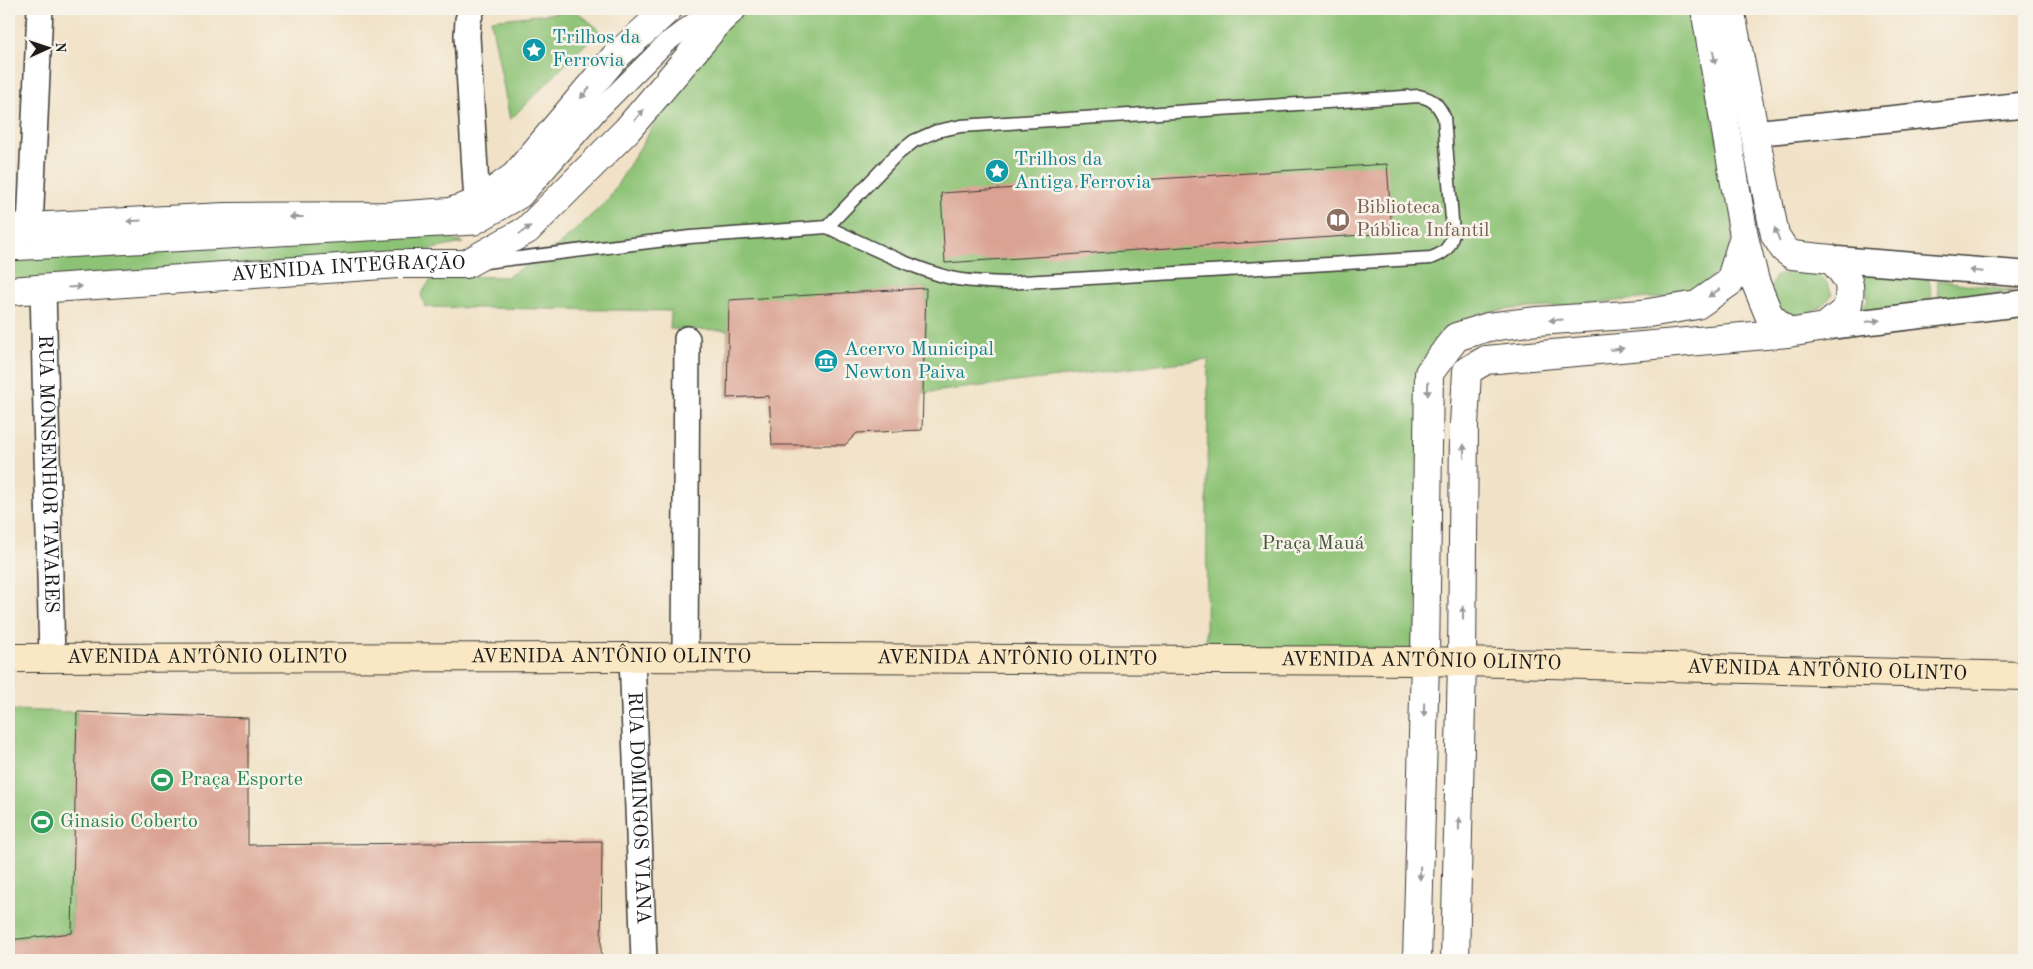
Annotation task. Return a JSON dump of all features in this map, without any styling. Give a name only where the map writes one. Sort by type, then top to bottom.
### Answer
[{"type":"main road","name":"AVENIDA ANTÔNIO OLINTO","points":[[9,658],[632,657],[1462,662],[2024,676]]},
{"type":"street","points":[[40,9],[19,228],[225,217],[422,215],[450,212],[477,202],[515,176],[615,57],[668,9]]},
{"type":"street","points":[[472,9],[468,20],[467,36],[477,202]]},
{"type":"street","points":[[1705,9],[1744,236],[1755,281],[1769,315],[1788,334]]},
{"type":"street","points":[[1730,9],[1775,234],[1784,249],[1792,255],[2024,274]]},
{"type":"street","points":[[9,251],[475,225],[522,198],[598,111],[666,43],[721,12]]},
{"type":"street","name":"AVENIDA INTEGRAÇÃO","points":[[9,291],[397,264],[466,264],[527,230],[627,130],[721,12]]},
{"type":"street","points":[[1754,133],[2024,105]]},
{"type":"street","points":[[1418,960],[1429,374],[1456,336],[1488,328],[1537,322],[1642,314],[1697,305],[1730,282],[1744,236]]},
{"type":"street","points":[[1755,281],[1792,255]]},
{"type":"street","points":[[1824,327],[1847,309],[1851,290],[1845,275],[1831,259]]},
{"type":"street","name":"RUA MONSENHOR TAVARES","points":[[43,289],[52,658]]},
{"type":"street","points":[[1456,960],[1462,662],[1464,425],[1467,371],[1486,360],[1788,334],[1824,327],[2024,303]]},
{"type":"street","points":[[686,658],[687,339]]},
{"type":"street","name":"RUA DOMINGOS VIANA","points":[[632,657],[644,960]]},
{"type":"lane","points":[[466,264],[690,237],[827,227],[928,271],[978,282],[1015,282],[1431,258],[1442,254],[1450,245],[1453,233],[1444,117],[1439,106],[1431,98],[1419,96],[961,126],[937,131],[914,141],[895,156],[827,227]]},
{"type":"green space","name":"Praça Mauá","points":[[742,9],[1691,9],[1733,218],[1730,246],[1726,258],[1713,277],[1703,284],[1677,296],[1482,313],[1457,323],[1433,345],[1421,364],[1416,650],[1206,647],[1208,359],[923,393],[926,288],[822,295],[727,398],[728,330],[670,329],[671,311],[425,307],[421,294],[430,281],[447,276],[507,277],[560,244],[608,200],[702,46]]},
{"type":"green space","points":[[576,11],[600,30],[510,120],[491,20]]},
{"type":"green space","points":[[414,228],[463,243],[417,252],[9,284],[9,241]]},
{"type":"green space","points":[[1858,268],[1929,279],[1932,301],[1857,314],[1868,300],[1865,282]]},
{"type":"green space","points":[[1791,271],[1817,274],[1825,281],[1832,295],[1822,305],[1808,313],[1801,315],[1787,314],[1779,308],[1770,289],[1776,276]]},
{"type":"green space","points":[[1937,280],[2014,291],[1939,300]]},
{"type":"green space","name":"Ginasio Coberto","points":[[9,710],[77,712],[72,933],[9,940]]},
{"type":"building","points":[[1387,164],[1392,233],[945,263],[941,193]]},
{"type":"building","name":"Acervo Municipal Newton Paiva","points":[[926,288],[922,430],[857,433],[845,445],[772,445],[769,396],[727,398],[729,300]]},
{"type":"building","name":"Praça Esporte","points":[[77,712],[248,718],[248,845],[602,841],[601,960],[9,960],[9,940],[72,933]]},
{"type":"place","name":"Trilhos da Ferrovia","points":[[534,50]]},
{"type":"place","name":"Trilhos da Antiga Ferrovia","points":[[997,171]]},
{"type":"place","name":"Biblioteca Pública Infantil","points":[[1338,220]]},
{"type":"place","name":"Acervo Municipal Newton Paiva","points":[[826,361]]},
{"type":"place","name":"Praça Esporte","points":[[162,780]]},
{"type":"place","name":"Ginasio Coberto","points":[[42,822]]}]
